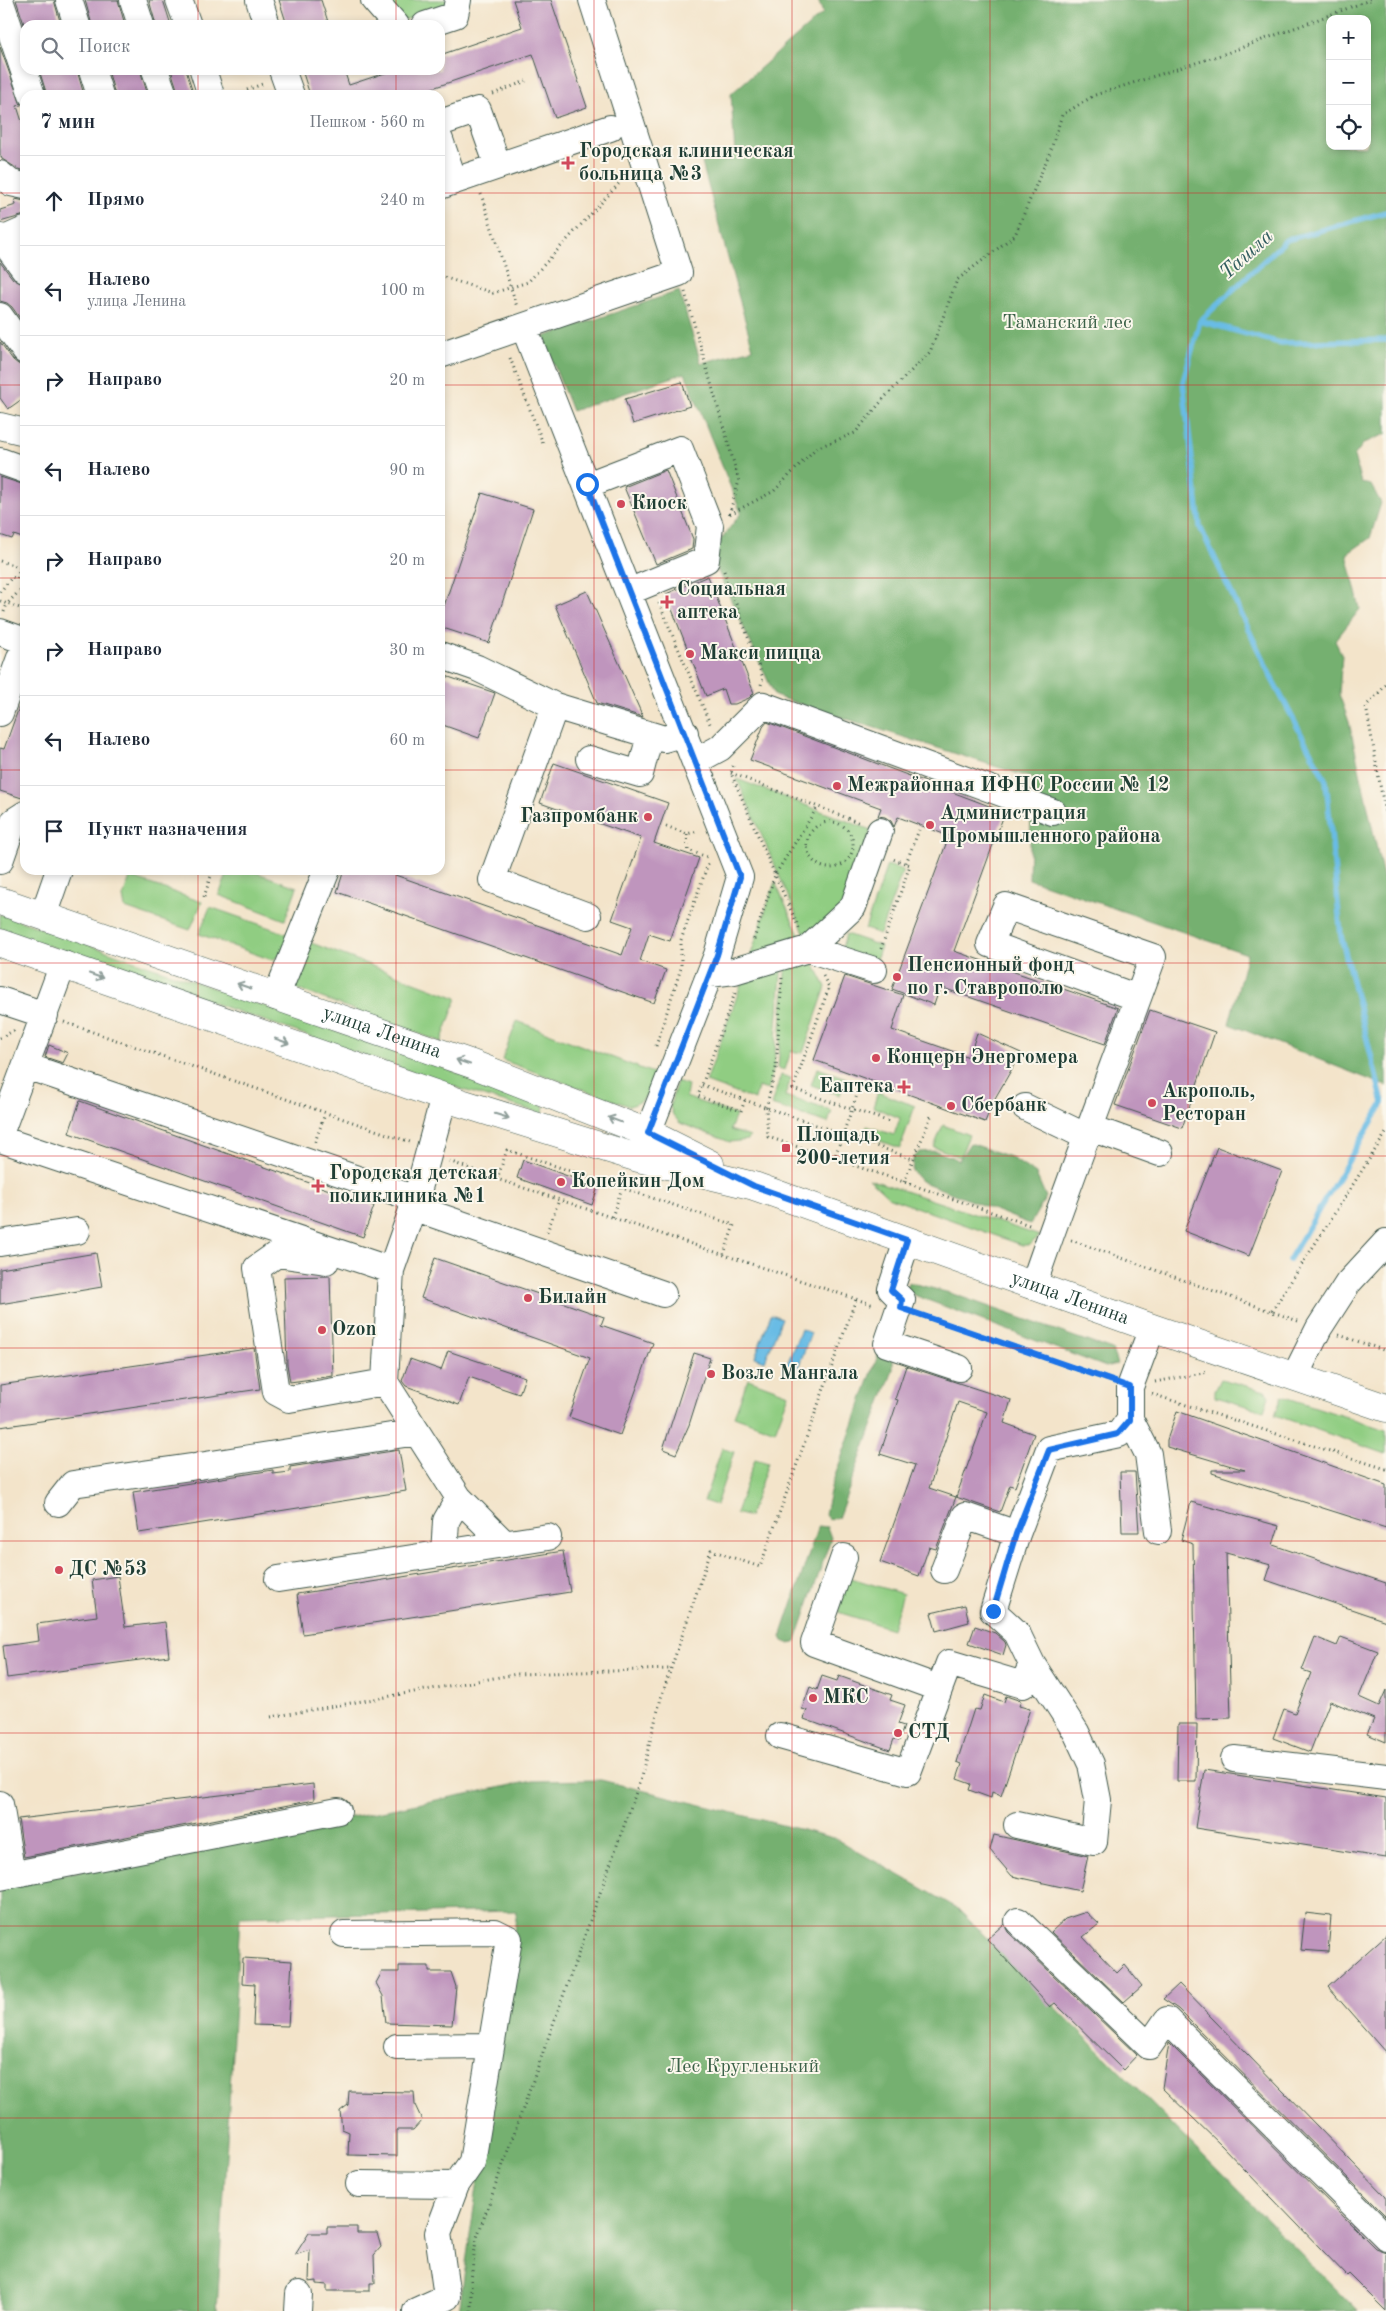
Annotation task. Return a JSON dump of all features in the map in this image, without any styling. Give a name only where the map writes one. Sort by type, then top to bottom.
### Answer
[{"type":"main road","name":"улица Ленина","points":[[0,901],[472,1064],[648,1133],[754,1186]]},
{"type":"main road","name":"улица Ленина","points":[[0,943],[444,1097],[638,1158],[754,1186],[1152,1328],[1386,1408]]},
{"type":"street","points":[[0,0],[20,59]]},
{"type":"street","points":[[69,0],[75,20]]},
{"type":"street","points":[[133,0],[139,20]]},
{"type":"street","points":[[179,0],[186,20]]},
{"type":"street","points":[[259,0],[265,20]]},
{"type":"street","points":[[374,0],[392,20]]},
{"type":"street","points":[[440,20],[455,15],[458,0]]},
{"type":"street","points":[[445,353],[679,273],[592,0]]},
{"type":"street","points":[[25,75],[30,90]]},
{"type":"street","points":[[94,75],[98,90]]},
{"type":"street","points":[[158,75],[162,90]]},
{"type":"street","points":[[205,75],[209,90]]},
{"type":"street","points":[[284,75],[289,90]]},
{"type":"street","points":[[445,121],[478,110],[467,177]]},
{"type":"street","points":[[467,177],[610,128]]},
{"type":"street","points":[[445,147],[467,177]]},
{"type":"street","points":[[0,174],[11,184],[20,185]]},
{"type":"street","points":[[9,236],[20,259]]},
{"type":"street","points":[[0,316],[20,344]]},
{"type":"street","points":[[513,331],[587,484],[740,877],[710,974],[638,1158]]},
{"type":"street","points":[[20,435],[1,447],[20,465]]},
{"type":"street","points":[[587,484],[680,449],[710,526],[706,560],[628,592]]},
{"type":"street","points":[[0,632],[20,641]]},
{"type":"street","points":[[445,657],[477,668],[555,706],[664,740],[685,733]]},
{"type":"street","points":[[0,713],[19,679]]},
{"type":"street","points":[[696,761],[720,748],[764,705],[1053,812]]},
{"type":"street","points":[[555,706],[492,880],[588,916]]},
{"type":"street","points":[[589,759],[640,774],[650,735]]},
{"type":"street","points":[[0,861],[14,821],[20,817]]},
{"type":"street","points":[[710,974],[744,968],[796,953],[853,907],[869,842]]},
{"type":"street","points":[[43,916],[57,875]]},
{"type":"street","points":[[276,997],[325,875]]},
{"type":"street","points":[[1033,1286],[1051,1233],[1089,1132],[1138,998],[1152,957],[1006,906],[990,944],[1138,998]]},
{"type":"street","points":[[796,953],[874,970]]},
{"type":"street","points":[[0,1134],[63,964]]},
{"type":"street","points":[[0,1000],[45,1015]]},
{"type":"street","points":[[26,1066],[308,1163],[540,1251],[663,1294]]},
{"type":"street","points":[[444,1097],[414,1203],[391,1270],[385,1382],[459,1498],[505,1544]]},
{"type":"street","points":[[1025,1107],[1089,1132],[1160,1152]]},
{"type":"street","points":[[0,1139],[391,1270]]},
{"type":"street","points":[[0,1243],[77,1231]]},
{"type":"street","points":[[907,1240],[891,1290],[902,1300],[901,1308],[887,1344],[959,1368]]},
{"type":"street","points":[[1295,1376],[1319,1328],[1348,1284],[1386,1242]]},
{"type":"street","points":[[385,1382],[289,1399],[276,1392],[257,1268],[277,1254],[391,1270]]},
{"type":"street","points":[[1152,1328],[1130,1387],[1130,1420],[1148,1454],[1158,1531]]},
{"type":"street","points":[[1017,1825],[1094,1842],[1098,1800],[1091,1764],[1076,1732],[1032,1664],[1017,1633],[993,1611],[1016,1534],[1049,1450],[1118,1434],[1130,1420]]},
{"type":"street","points":[[58,1503],[74,1484],[417,1432]]},
{"type":"street","points":[[444,1554],[446,1521],[459,1498]]},
{"type":"street","points":[[944,1570],[965,1516],[1016,1534]]},
{"type":"street","points":[[278,1579],[548,1537]]},
{"type":"street","points":[[844,1557],[814,1643],[938,1688]]},
{"type":"street","points":[[780,1736],[908,1772],[949,1663],[1023,1685],[1032,1664]]},
{"type":"street","points":[[1234,1759],[1386,1777]]},
{"type":"street","points":[[0,1804],[6,1876],[338,1811]]},
{"type":"street","points":[[1018,1921],[1148,2046],[1167,2020],[1386,2237]]},
{"type":"street","points":[[344,1934],[496,1932],[509,1939],[472,2162],[456,2185],[438,2233],[447,2297],[416,2311]]},
{"type":"street","points":[[397,2047],[491,2046]]},
{"type":"street","points":[[359,2184],[456,2185]]},
{"type":"path","points":[[730,514],[774,490],[816,448],[854,433],[885,397],[930,352],[956,280],[1015,235],[1050,152],[1062,115],[1095,95],[1227,52],[1370,0]]},
{"type":"path","points":[[478,110],[488,96],[526,81]]},
{"type":"path","points":[[445,278],[493,293],[528,282],[626,175],[624,167]]},
{"type":"path","points":[[467,177],[511,288],[513,331],[548,454]]},
{"type":"path","points":[[679,273],[739,481],[727,522]]},
{"type":"path","points":[[0,561],[20,568],[17,578]]},
{"type":"path","points":[[721,562],[763,678],[760,686]]},
{"type":"path","points":[[0,592],[12,577],[20,579]]},
{"type":"path","points":[[0,601],[7,604],[20,590]]},
{"type":"path","points":[[1386,684],[1366,706],[1386,818]]},
{"type":"path","points":[[734,764],[731,773],[775,875],[796,953],[776,1068],[766,1108],[768,1137],[904,1182],[1386,1351]]},
{"type":"path","points":[[731,773],[818,806],[869,842],[910,865],[874,970]]},
{"type":"path","points":[[745,1100],[741,1111],[698,1096],[775,875],[818,806]]},
{"type":"path","points":[[830,822],[839,824],[851,836],[869,842],[842,865],[827,868],[814,862],[809,856],[807,841],[821,824],[830,822]]},
{"type":"path","points":[[666,826],[687,834],[701,830],[704,838]]},
{"type":"path","points":[[805,827],[810,835]]},
{"type":"path","points":[[906,863],[918,830]]},
{"type":"path","points":[[655,1048],[681,968],[681,940],[711,857],[688,850],[687,834]]},
{"type":"path","points":[[204,897],[211,875]]},
{"type":"path","points":[[796,953],[829,987],[794,1089],[890,1122]]},
{"type":"path","points":[[702,1085],[913,1159]]},
{"type":"path","points":[[834,1159],[857,1095]]},
{"type":"path","points":[[308,1163],[325,1114]]},
{"type":"path","points":[[904,1182],[932,1114]]},
{"type":"path","points":[[1272,1312],[1386,1133]]},
{"type":"path","points":[[498,1179],[507,1150],[734,1225],[724,1254]]},
{"type":"path","points":[[612,1217],[622,1188]]},
{"type":"path","points":[[540,1251],[559,1200]]},
{"type":"path","points":[[470,2311],[471,2280],[476,2240],[640,1781],[661,1698],[711,1550],[760,1566],[856,1299]]},
{"type":"path","points":[[901,1308],[1130,1387],[1386,1468]]},
{"type":"path","points":[[1130,1387],[1218,1370]]},
{"type":"path","points":[[271,1717],[517,1674],[671,1669]]},
{"type":"green space","points":[[387,0],[447,0],[446,8],[404,20]]},
{"type":"green space","name":"Таманский лес","points":[[818,0],[1386,0],[1386,434],[1364,443],[1354,456],[1361,483],[1371,485],[1381,503],[1370,538],[1347,554],[1360,609],[1335,641],[1342,655],[1339,694],[1349,722],[1386,890],[1386,1086],[1229,1024],[1247,954],[1029,879],[1032,778],[775,696],[710,554],[741,513],[685,373],[572,411],[544,340],[546,336],[679,291],[701,363],[753,349],[702,163],[735,154],[731,94],[823,13]]},
{"type":"green space","points":[[737,779],[871,830],[840,916],[809,944]]},
{"type":"green space","points":[[887,865],[903,870],[880,934],[865,929]]},
{"type":"green space","points":[[227,875],[263,875],[297,887],[285,920],[219,895]]},
{"type":"green space","points":[[130,877],[202,902],[190,930],[125,908],[123,897]]},
{"type":"green space","points":[[775,882],[804,946],[748,963]]},
{"type":"green space","points":[[210,907],[293,936],[286,952],[272,960],[199,934]]},
{"type":"green space","points":[[0,914],[469,1077],[544,1106],[543,1114],[464,1090],[0,929]]},
{"type":"green space","points":[[846,934],[881,946],[873,970],[839,958]]},
{"type":"green space","points":[[306,941],[457,998],[441,1042],[292,987]]},
{"type":"green space","points":[[808,952],[826,987],[803,1053],[791,1051],[785,1070],[778,1068],[786,959]]},
{"type":"green space","points":[[782,960],[774,1067],[768,1090],[758,1087],[755,1100],[706,1082],[746,971]]},
{"type":"green space","points":[[517,1021],[658,1075],[644,1098],[640,1102],[629,1106],[502,1060]]},
{"type":"green space","points":[[817,1068],[846,1078],[840,1095],[811,1085]]},
{"type":"green space","points":[[781,1075],[791,1078],[785,1096],[832,1111],[828,1123],[771,1105]]},
{"type":"green space","points":[[677,1081],[688,1085],[686,1097],[736,1115],[730,1130],[750,1137],[748,1140],[730,1142],[680,1123],[673,1115],[670,1106]]},
{"type":"green space","points":[[878,1092],[915,1106],[900,1148],[864,1135],[867,1126],[894,1135],[900,1118],[873,1107]]},
{"type":"green space","points":[[943,1125],[969,1135],[960,1157],[934,1147]]},
{"type":"green space","points":[[970,1143],[1010,1157],[1036,1174],[1046,1197],[1030,1224],[921,1181],[912,1171],[913,1159],[919,1152],[936,1151],[959,1160]]},
{"type":"green space","points":[[869,1179],[1040,1236],[1029,1245],[1022,1245],[890,1198]]},
{"type":"green space","points":[[908,1282],[950,1293],[1112,1350],[1117,1364],[1106,1367],[906,1292]]},
{"type":"green space","points":[[878,1355],[888,1355],[893,1359],[893,1370],[838,1518],[828,1519],[825,1514],[831,1487]]},
{"type":"green space","points":[[748,1379],[789,1394],[775,1431],[734,1416]]},
{"type":"green space","points":[[1221,1379],[1265,1391],[1269,1396],[1264,1411],[1215,1397],[1215,1391]]},
{"type":"green space","points":[[1282,1396],[1386,1430],[1386,1454],[1275,1415]]},
{"type":"green space","points":[[722,1448],[734,1452],[716,1505],[704,1501]]},
{"type":"green space","points":[[755,1459],[768,1463],[749,1517],[736,1513]]},
{"type":"green space","points":[[818,1526],[827,1527],[831,1538],[796,1641],[790,1644],[783,1641],[781,1637]]},
{"type":"green space","points":[[848,1577],[903,1594],[892,1629],[838,1612]]},
{"type":"green space","name":"Лес Кругленький","points":[[601,1780],[834,1838],[957,1908],[1358,2311],[459,2311],[517,1911],[240,1917],[217,2311],[0,2311],[0,1887],[532,1781]]},
{"type":"water","points":[[771,1314],[782,1318],[765,1361],[755,1357]]},
{"type":"water","points":[[801,1329],[811,1333],[795,1376],[784,1372]]},
{"type":"building","points":[[16,0],[54,0],[60,20],[23,20]]},
{"type":"building","points":[[85,0],[118,0],[124,20],[91,20]]},
{"type":"building","points":[[149,0],[163,0],[169,20],[155,20]]},
{"type":"building","points":[[279,0],[321,0],[327,20],[285,20]]},
{"type":"building","points":[[513,0],[551,0],[587,107],[555,118],[533,54],[427,90],[308,90],[304,75],[346,75],[349,85],[379,75],[445,75],[445,53],[522,27]]},
{"type":"building","points":[[0,47],[20,102],[20,105],[17,106],[20,115],[20,170],[2,159],[0,154]]},
{"type":"building","points":[[41,75],[78,75],[83,90],[45,90]]},
{"type":"building","points":[[109,75],[142,75],[146,90],[114,90]]},
{"type":"building","points":[[173,75],[188,75],[192,90],[177,90]]},
{"type":"building","points":[[15,199],[20,200],[20,216],[0,222],[0,210],[16,205]]},
{"type":"building","points":[[0,262],[13,279],[20,282],[20,318],[12,307],[0,301]]},
{"type":"building","points":[[0,342],[13,360],[20,365],[20,401],[8,409],[0,398]]},
{"type":"building","points":[[682,382],[690,406],[633,424],[625,399]]},
{"type":"building","points":[[666,470],[693,539],[692,549],[656,564],[624,487]]},
{"type":"building","points":[[0,477],[20,483],[20,537],[14,535],[12,539],[0,535]]},
{"type":"building","points":[[482,493],[533,509],[489,643],[445,629],[445,603]]},
{"type":"building","points":[[708,576],[754,693],[749,698],[735,704],[728,704],[723,689],[706,696],[666,594]]},
{"type":"building","points":[[587,591],[643,717],[597,703],[555,605]]},
{"type":"building","points":[[445,676],[495,693],[479,738],[445,726]]},
{"type":"building","points":[[20,704],[20,797],[0,791],[0,748],[4,749]]},
{"type":"building","points":[[767,722],[1005,812],[954,951],[1118,1008],[1105,1044],[940,987],[934,1005],[892,989],[949,836],[898,817],[894,827],[891,821],[885,817],[878,816],[881,808],[750,760],[763,727]]},
{"type":"building","points":[[554,763],[668,803],[654,843],[699,858],[670,941],[649,934],[640,961],[666,970],[654,1003],[337,892],[342,875],[395,875],[622,955],[632,927],[612,920],[641,838],[540,803]]},
{"type":"building","points":[[845,976],[903,995],[892,1030],[969,1057],[977,1033],[1021,1053],[994,1100],[985,1122],[814,1060]]},
{"type":"building","points":[[1150,1010],[1215,1032],[1182,1128],[1115,1105]]},
{"type":"building","points":[[49,1045],[68,1053],[63,1063],[45,1057]]},
{"type":"building","points":[[80,1101],[374,1206],[363,1237],[69,1133]]},
{"type":"building","points":[[1217,1147],[1282,1171],[1249,1256],[1184,1231]]},
{"type":"building","points":[[523,1160],[598,1187],[592,1205],[517,1178]]},
{"type":"building","points":[[96,1253],[102,1287],[0,1304],[0,1269]]},
{"type":"building","points":[[435,1258],[604,1317],[601,1325],[653,1343],[620,1435],[569,1417],[590,1358],[421,1298]]},
{"type":"building","points":[[330,1276],[333,1376],[290,1382],[287,1364],[284,1277]]},
{"type":"building","points":[[254,1348],[260,1389],[0,1427],[0,1385]]},
{"type":"building","points":[[448,1351],[525,1377],[519,1394],[469,1377],[459,1405],[406,1386],[402,1381],[410,1359],[441,1370]]},
{"type":"building","points":[[694,1353],[710,1358],[689,1425],[676,1454],[663,1449]]},
{"type":"building","points":[[906,1366],[1011,1400],[1004,1423],[1034,1434],[1015,1487],[1010,1485],[1000,1512],[956,1497],[936,1549],[929,1547],[919,1576],[880,1562],[915,1465],[880,1454],[898,1400],[895,1399]],"holes":[[[958,1402],[987,1412],[956,1497],[929,1488]]]},
{"type":"building","points":[[1177,1411],[1386,1485],[1386,1528],[1212,1473],[1212,1470],[1245,1470],[1167,1447],[1167,1440]]},
{"type":"building","points":[[399,1450],[406,1491],[139,1533],[133,1492],[273,1470],[273,1474],[290,1472],[290,1467]]},
{"type":"building","points":[[1120,1472],[1135,1472],[1139,1532],[1122,1532]]},
{"type":"building","points":[[1191,1502],[1279,1526],[1273,1545],[1386,1583],[1386,1621],[1266,1580],[1271,1565],[1226,1553],[1231,1718],[1196,1719],[1193,1544],[1181,1540]]},
{"type":"building","points":[[563,1551],[570,1592],[303,1634],[297,1594]]},
{"type":"building","points":[[118,1576],[125,1627],[165,1622],[169,1656],[7,1678],[3,1646],[39,1641],[37,1624],[97,1616],[92,1580]]},
{"type":"building","points":[[965,1605],[969,1622],[936,1631],[931,1613]]},
{"type":"building","points":[[975,1626],[995,1633],[1005,1642],[1003,1655],[969,1643]]},
{"type":"building","points":[[1315,1637],[1337,1646],[1341,1637],[1378,1651],[1359,1697],[1379,1706],[1386,1690],[1386,1742],[1367,1734],[1374,1719],[1330,1701],[1310,1752],[1273,1738],[1284,1709],[1295,1713],[1311,1673],[1302,1670]]},
{"type":"building","points":[[822,1676],[837,1681],[839,1676],[892,1695],[890,1700],[905,1705],[898,1724],[904,1726],[899,1741],[894,1739],[890,1750],[804,1719],[807,1710],[802,1709],[810,1687],[817,1690]]},
{"type":"building","points":[[985,1695],[1004,1702],[1006,1696],[1021,1701],[1019,1706],[1030,1709],[1001,1796],[992,1792],[991,1798],[969,1790],[971,1784],[957,1779],[962,1764],[957,1762],[974,1709],[980,1710]]},
{"type":"building","points":[[1178,1724],[1197,1724],[1196,1781],[1177,1781]]},
{"type":"building","points":[[1204,1770],[1386,1798],[1386,1858],[1195,1828]]},
{"type":"building","points":[[313,1784],[314,1800],[24,1857],[18,1819]]},
{"type":"building","points":[[994,1835],[1088,1856],[1080,1891],[1012,1876],[990,1850]]},
{"type":"building","points":[[1086,1912],[1099,1924],[1083,1937],[1117,1973],[1125,1965],[1142,1986],[1124,2002],[1051,1932],[1065,1919]]},
{"type":"building","points":[[1305,1913],[1331,1916],[1328,1952],[1301,1950]]},
{"type":"building","points":[[1004,1924],[1008,1932],[1137,2055],[1123,2070],[1055,2003],[1050,2007],[987,1939]]},
{"type":"building","points":[[1386,1935],[1386,2053],[1328,1987]]},
{"type":"building","points":[[243,1958],[292,1961],[288,2026],[253,2025],[255,1984],[242,1983]]},
{"type":"building","points":[[399,1966],[429,1966],[429,1972],[451,1972],[456,1987],[452,2025],[386,2023],[383,1996],[376,1983],[382,1972],[399,1972]]},
{"type":"building","points":[[1179,1984],[1386,2197],[1386,2216],[1178,2009],[1163,1999]]},
{"type":"building","points":[[1169,2043],[1375,2248],[1386,2252],[1386,2311],[1349,2274],[1347,2276],[1222,2146],[1162,2088]]},
{"type":"building","points":[[349,2091],[414,2092],[415,2105],[422,2120],[413,2130],[397,2130],[397,2156],[348,2155],[349,2132],[342,2129],[340,2111],[348,2105]]},
{"type":"building","points":[[327,2227],[357,2227],[357,2233],[377,2233],[381,2247],[374,2255],[375,2283],[370,2283],[370,2291],[327,2291],[327,2285],[317,2284],[317,2281],[309,2282],[310,2250],[295,2255],[309,2233],[327,2233]]},
{"type":"waterway","name":"Ташла","points":[[1289,1260],[1383,1103],[1341,936],[1326,781],[1272,679],[1200,527],[1183,382],[1200,321],[1286,240],[1386,212]]},
{"type":"waterway","points":[[1200,321],[1280,343],[1386,340]]},
{"type":"place","name":"Городская клиническая больница №3","points":[[568,163]]},
{"type":"place","name":"Киоск","points":[[621,504]]},
{"type":"place","name":"Социальная аптека","points":[[667,602]]},
{"type":"place","name":"Макси пицца","points":[[690,654]]},
{"type":"place","name":"Межрайонная ИФНС России № 12","points":[[837,786]]},
{"type":"place","name":"Газпромбанк","points":[[648,817]]},
{"type":"place","name":"Администрация Промышленного района","points":[[930,825]]},
{"type":"place","name":"Пенсионный фонд по г. Ставрополю","points":[[897,977]]},
{"type":"place","name":"Концерн Энергомера","points":[[876,1058]]},
{"type":"place","name":"Еаптека","points":[[904,1087]]},
{"type":"place","name":"Акрополь, Ресторан","points":[[1152,1103]]},
{"type":"place","name":"Сбербанк","points":[[951,1106]]},
{"type":"place","name":"Площадь 200-летия","points":[[786,1148]]},
{"type":"place","name":"Копейкин Дом","points":[[561,1182]]},
{"type":"place","name":"Городская детская поликлиника №1","points":[[318,1186]]},
{"type":"place","name":"Билайн","points":[[528,1298]]},
{"type":"place","name":"Ozon","points":[[322,1330]]},
{"type":"place","name":"Возле Мангала","points":[[711,1374]]},
{"type":"place","name":"ДС №53","points":[[59,1570]]},
{"type":"place","name":"МКС","points":[[813,1698]]},
{"type":"place","name":"СТД","points":[[898,1733]]},
{"type":"route","points":[[587,484],[740,877],[717,955],[648,1133],[754,1186],[907,1240],[891,1290],[902,1300],[901,1308],[1130,1387],[1130,1420],[1118,1434],[1073,1446],[1049,1450],[1016,1534],[993,1611]]}]
